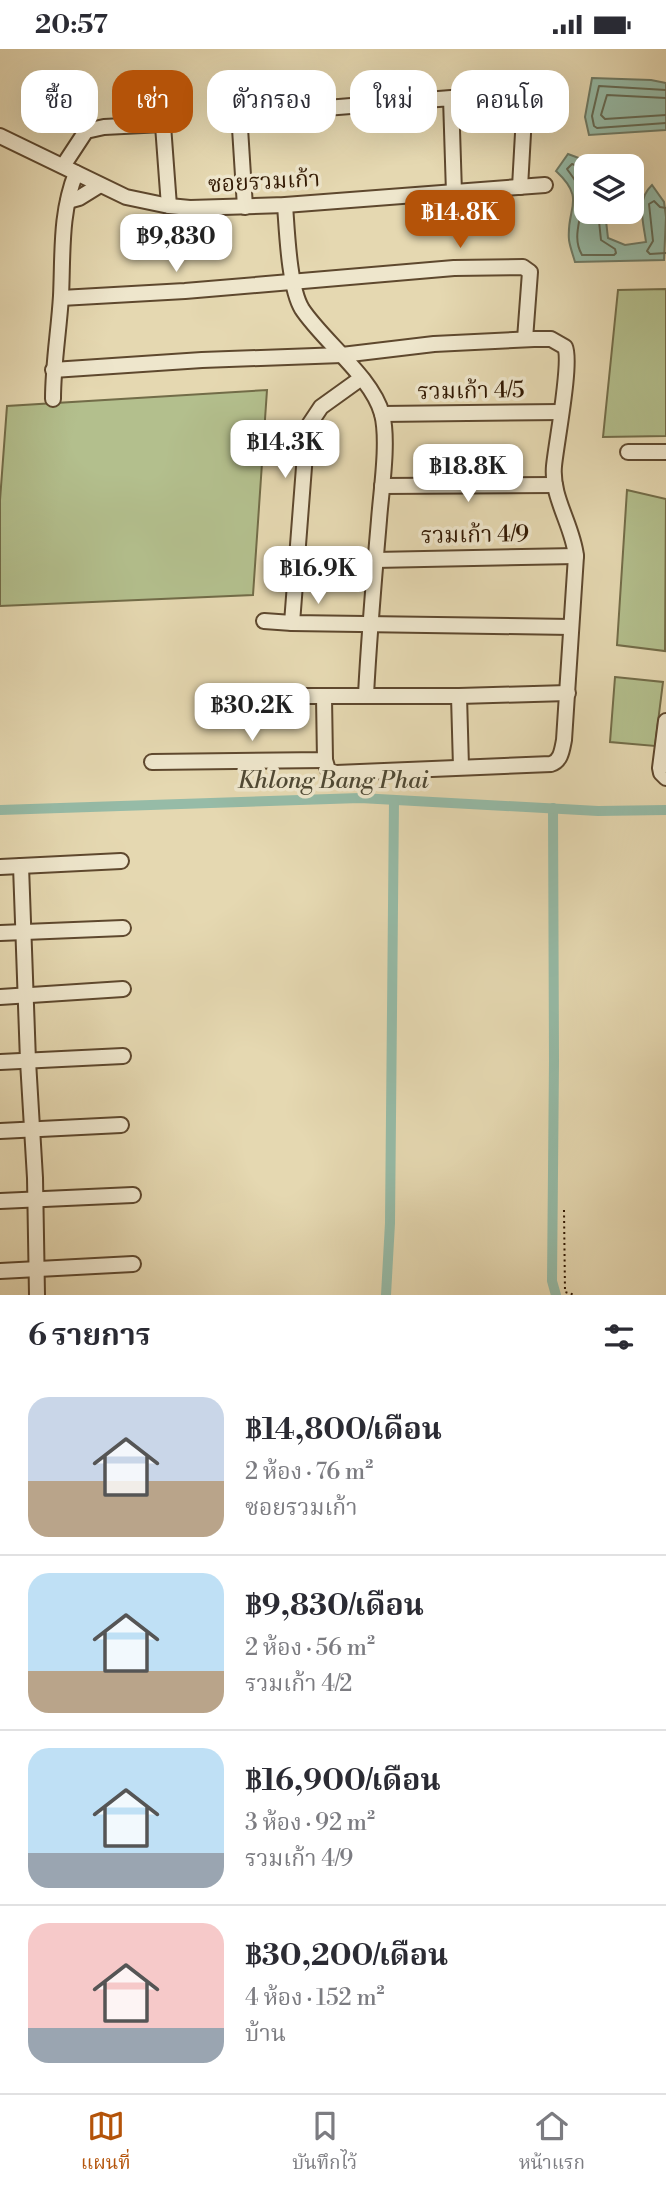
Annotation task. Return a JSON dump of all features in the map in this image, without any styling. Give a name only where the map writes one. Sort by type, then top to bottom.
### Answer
[{"type":"street","points":[[336,107],[451,98],[449,82]]},
{"type":"street","points":[[53,399],[53,370],[61,298],[63,217],[68,201],[69,169],[86,131],[112,127]]},
{"type":"street","points":[[164,133],[169,206]]},
{"type":"street","points":[[240,133],[245,207]]},
{"type":"street","points":[[452,133],[454,193]]},
{"type":"street","points":[[520,187],[523,133]]},
{"type":"street","name":"ซอยรวมเก้า","points":[[0,136],[126,197],[169,206],[285,205],[545,185]]},
{"type":"street","points":[[68,201],[79,198],[100,185]]},
{"type":"street","points":[[285,205],[294,282],[301,309],[368,387],[382,414],[382,486],[366,695]]},
{"type":"street","points":[[61,298],[454,268],[523,267],[530,272],[525,339]]},
{"type":"street","points":[[53,370],[202,360],[342,355],[434,344],[525,339],[551,339],[560,343],[567,353],[568,361],[554,470],[555,485],[573,535],[576,556],[564,740],[557,762],[336,773],[328,770],[325,760],[324,697]]},
{"type":"street","points":[[292,623],[307,428],[321,407],[360,379]]},
{"type":"street","name":"รวมเก้า 4/5","points":[[382,414],[561,412]]},
{"type":"street","points":[[628,452],[666,452]]},
{"type":"street","points":[[382,486],[555,485]]},
{"type":"street","name":"รวมเก้า 4/9","points":[[375,560],[576,556]]},
{"type":"street","points":[[264,621],[572,627]]},
{"type":"street","points":[[281,696],[568,693]]},
{"type":"street","points":[[458,696],[461,767]]},
{"type":"street","points":[[666,721],[660,768],[666,778]]},
{"type":"street","points":[[152,762],[325,760]]},
{"type":"street","points":[[0,867],[121,860]]},
{"type":"street","points":[[21,866],[36,1199],[37,1295]]},
{"type":"street","points":[[0,933],[123,928]]},
{"type":"street","points":[[0,997],[123,989]]},
{"type":"street","points":[[0,1062],[123,1056]]},
{"type":"street","points":[[0,1131],[121,1125]]},
{"type":"street","points":[[0,1201],[133,1195]]},
{"type":"street","points":[[0,1271],[133,1264]]},
{"type":"path","points":[[564,1210],[565,1292],[575,1295]]},
{"type":"shaded area","points":[[666,289],[666,436],[603,437],[618,290]]},
{"type":"shaded area","points":[[267,390],[253,595],[0,606],[0,500],[7,406]]},
{"type":"shaded area","points":[[627,490],[666,499],[665,651],[617,645]]},
{"type":"shaded area","points":[[615,677],[663,682],[655,746],[610,742]]},
{"type":"water","points":[[592,78],[666,83],[666,130],[589,135],[585,117]]},
{"type":"water","points":[[568,154],[574,156],[574,224],[606,224],[608,238],[625,245],[646,242],[643,224],[644,197],[652,185],[664,202],[664,260],[575,262],[569,240],[573,197],[571,189],[556,171]]},
{"type":"waterway","name":"Khlong Bang Phai","points":[[0,810],[360,798],[598,811],[666,810]]},
{"type":"waterway","points":[[386,1295],[390,1223],[394,800]]},
{"type":"waterway","points":[[553,808],[552,1281],[556,1295]]}]
